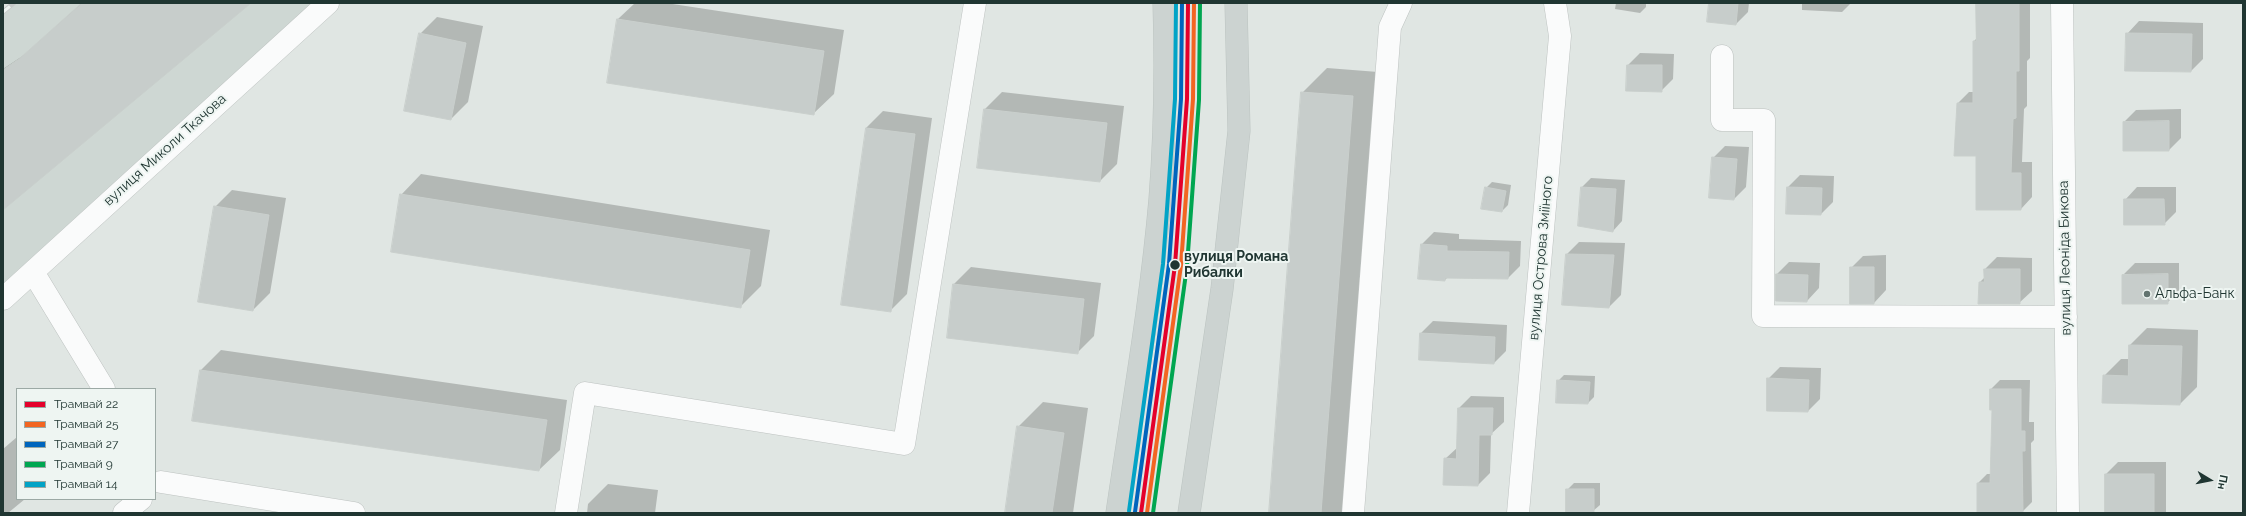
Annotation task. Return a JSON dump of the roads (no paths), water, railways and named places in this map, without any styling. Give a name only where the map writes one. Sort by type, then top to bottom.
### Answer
[{"type":"main road","points":[[1117,513],[1146,321],[1160,199],[1166,65],[1164,3]]},
{"type":"main road","points":[[1189,513],[1222,289],[1239,131],[1236,3]]},
{"type":"street","name":"вулиця Миколи Ткачова","points":[[3,298],[328,3]]},
{"type":"street","points":[[566,513],[585,393],[904,444],[975,3]]},
{"type":"street","points":[[1352,513],[1390,27],[1401,3]]},
{"type":"street","name":"вулиця Острова Зміїного","points":[[1518,513],[1560,36],[1555,3]]},
{"type":"street","name":"вулиця Леоніда Бикова","points":[[2062,3],[2068,513]]},
{"type":"street","points":[[1722,56],[1722,120],[1764,120],[1763,316],[2066,317]]},
{"type":"street","points":[[33,272],[103,388]]},
{"type":"street","points":[[157,480],[354,513]]},
{"type":"street","points":[[124,513],[140,500]]},
{"type":"railway","points":[[3,12],[14,3]]},
{"type":"tram line","name":"14","points":[[1129,511],[1163,264],[1175,99],[1176,3]]},
{"type":"tram line","name":"27","points":[[1135,512],[1169,264],[1181,99],[1182,3]]},
{"type":"tram line","name":"22","points":[[1141,513],[1175,265],[1187,99],[1188,3]]},
{"type":"tram line","name":"25","points":[[1147,513],[1181,265],[1193,99],[1194,3]]},
{"type":"tram line","name":"9","points":[[1153,513],[1187,266],[1199,100],[1200,3]]},
{"type":"place","name":"вулиця Романа Рибалки","points":[[1175,265]]},
{"type":"place","name":"Альфа-Банк","points":[[2147,294]]}]
